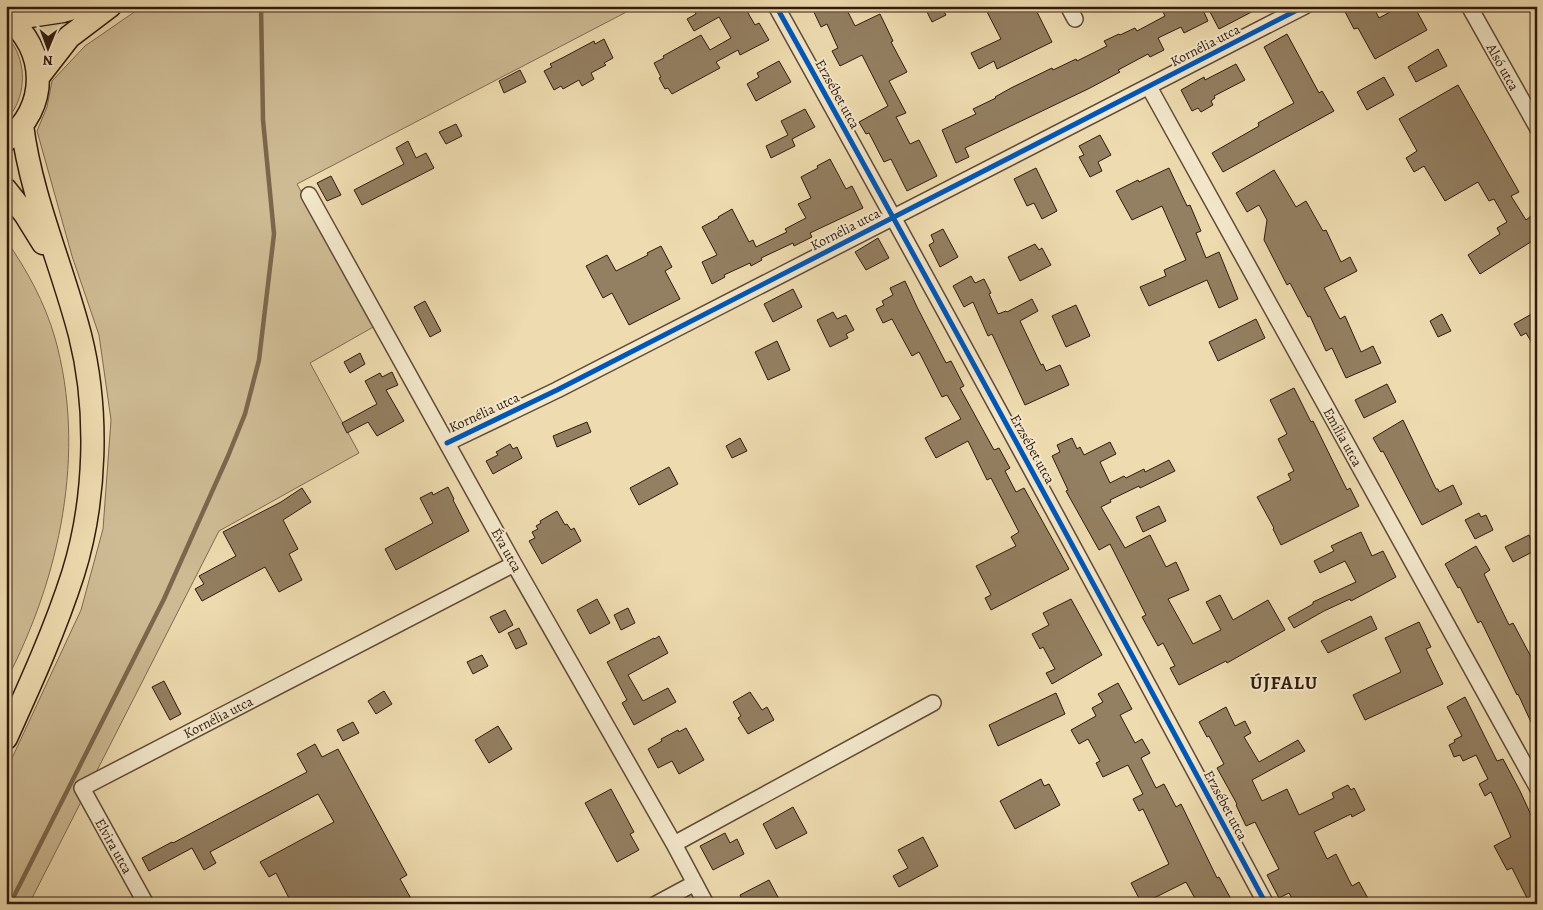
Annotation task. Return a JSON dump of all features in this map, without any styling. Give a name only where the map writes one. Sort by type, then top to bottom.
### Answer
[{"type":"main road","points":[[6,13],[30,16],[82,6]]},
{"type":"main road","points":[[38,77],[69,37],[110,6]]},
{"type":"main road","points":[[6,17],[28,39],[35,57],[38,77],[36,97],[28,116],[6,140]]},
{"type":"main road","points":[[6,738],[31,682],[73,573],[87,511],[92,440],[87,374],[78,328],[32,178],[22,124]]},
{"type":"main road","points":[[6,190],[25,214],[59,267]]},
{"type":"street","name":"Erzsébet utca","points":[[776,6],[894,217],[1266,904]]},
{"type":"street","name":"Kornélia utca","points":[[447,442],[557,390],[1305,6]]},
{"type":"street","name":"Alsó utca","points":[[1468,6],[1537,127]]},
{"type":"street","name":"Emília utca","points":[[1148,87],[1537,787]]},
{"type":"street","name":"Éva utca","points":[[309,195],[706,904]]},
{"type":"street","name":"Kornélia utca","points":[[82,788],[514,564]]},
{"type":"street","points":[[674,844],[933,703]]},
{"type":"street","name":"Elvira utca","points":[[82,788],[146,904]]},
{"type":"street","points":[[656,904],[695,883]]},
{"type":"path","points":[[1528,6],[1537,22]]},
{"type":"shaded area","points":[[143,6],[636,7],[297,184],[375,326],[310,363],[359,453],[219,531],[29,904],[6,904],[6,771],[81,610],[103,529],[111,420],[99,335],[72,256],[37,131],[47,107],[52,81],[85,46]]},
{"type":"shaded area","points":[[6,35],[14,46],[20,61],[22,88],[12,113],[6,120]]},
{"type":"shaded area","points":[[6,240],[35,287],[55,338],[64,381],[68,425],[68,469],[63,514],[54,557],[41,600],[25,641],[6,681]]},
{"type":"building","points":[[691,6],[744,6],[755,25],[759,23],[769,40],[740,55],[738,50],[716,62],[720,68],[672,94],[668,88],[665,89],[654,63],[701,35],[710,50],[731,38],[719,17],[694,31],[687,19],[696,14]]},
{"type":"building","points":[[811,6],[845,6],[855,26],[880,14],[893,41],[891,42],[907,72],[889,81],[906,113],[896,117],[910,144],[919,140],[937,176],[907,191],[891,159],[884,162],[869,133],[866,134],[859,122],[888,106],[862,55],[840,66],[832,51],[838,48],[827,24],[821,27]]},
{"type":"building","points":[[924,6],[941,6],[946,15],[932,22]]},
{"type":"building","points":[[984,6],[1034,6],[1052,42],[997,69],[994,61],[979,69],[971,53],[1001,39]]},
{"type":"building","points":[[1160,6],[1201,6],[1208,21],[1184,33],[1181,27],[1158,38],[1164,50],[1150,57],[1148,54],[1090,88],[965,148],[969,157],[956,163],[942,130],[976,114],[973,109],[1011,88],[1052,68],[1053,70],[1076,59],[1077,61],[1107,46],[1104,41],[1135,28],[1137,31],[1165,16]]},
{"type":"building","points":[[1222,6],[1263,6],[1219,29],[1210,12]]},
{"type":"building","points":[[1342,6],[1373,6],[1379,18],[1401,6],[1414,6],[1427,30],[1375,59],[1358,28],[1354,29]]},
{"type":"building","points":[[1287,34],[1319,93],[1322,91],[1334,111],[1223,172],[1212,153],[1259,126],[1258,123],[1294,103],[1264,47]]},
{"type":"building","points":[[604,39],[613,58],[604,63],[606,65],[591,73],[594,79],[582,86],[579,80],[563,89],[561,86],[554,90],[544,71],[552,67],[550,64],[594,41],[595,44]]},
{"type":"building","points":[[1438,49],[1447,66],[1416,82],[1408,67]]},
{"type":"building","points":[[779,61],[791,82],[756,101],[747,84],[759,77],[757,73]]},
{"type":"building","points":[[1236,64],[1245,80],[1214,96],[1215,98],[1211,101],[1213,105],[1201,112],[1198,108],[1192,111],[1181,90],[1204,77],[1205,80]]},
{"type":"building","points":[[520,70],[526,82],[504,93],[499,81]]},
{"type":"building","points":[[1384,77],[1394,95],[1367,110],[1357,92]]},
{"type":"building","points":[[1458,85],[1519,192],[1511,196],[1526,220],[1531,216],[1537,225],[1537,238],[1480,274],[1468,255],[1500,234],[1497,228],[1507,222],[1494,199],[1489,201],[1478,182],[1445,201],[1424,166],[1414,172],[1406,158],[1417,151],[1399,119]]},
{"type":"building","points":[[805,109],[815,127],[792,139],[795,146],[771,158],[766,146],[788,135],[781,121]]},
{"type":"building","points":[[456,124],[462,136],[446,144],[439,132]]},
{"type":"building","points":[[1100,135],[1111,155],[1098,162],[1102,171],[1090,177],[1079,157],[1084,155],[1079,146]]},
{"type":"building","points":[[408,141],[416,158],[426,153],[434,168],[362,205],[354,190],[404,164],[396,148]]},
{"type":"building","points":[[830,159],[846,189],[852,186],[863,208],[810,233],[812,237],[794,246],[793,243],[761,258],[762,260],[751,266],[750,263],[724,275],[725,277],[712,284],[702,262],[717,255],[702,227],[732,209],[749,242],[753,240],[756,247],[787,232],[785,229],[806,218],[798,204],[811,198],[801,177]]},
{"type":"building","points":[[1036,168],[1057,211],[1042,219],[1034,203],[1027,206],[1014,179]]},
{"type":"building","points":[[1169,168],[1187,206],[1190,205],[1201,231],[1196,233],[1206,258],[1219,252],[1238,299],[1219,308],[1207,280],[1149,306],[1140,287],[1166,276],[1164,270],[1186,260],[1162,206],[1132,220],[1116,191]]},
{"type":"building","points":[[1274,170],[1296,207],[1306,201],[1323,231],[1326,230],[1341,262],[1350,257],[1357,271],[1324,288],[1340,319],[1345,316],[1361,352],[1373,346],[1381,363],[1346,378],[1332,348],[1326,351],[1310,316],[1308,317],[1290,283],[1287,285],[1264,240],[1267,220],[1259,205],[1247,212],[1236,193]]},
{"type":"building","points":[[331,176],[341,195],[327,201],[317,183]]},
{"type":"building","points":[[943,229],[958,257],[940,267],[929,245],[934,242],[931,235]]},
{"type":"building","points":[[878,238],[889,258],[866,270],[855,252]]},
{"type":"building","points":[[1035,244],[1039,250],[1042,248],[1051,265],[1020,281],[1008,257]]},
{"type":"building","points":[[661,246],[672,267],[665,271],[680,299],[629,325],[612,293],[603,298],[586,266],[607,255],[616,271],[648,255],[647,253]]},
{"type":"building","points":[[971,276],[975,283],[984,279],[998,314],[1007,312],[1032,299],[1038,311],[1020,321],[1041,365],[1043,364],[1046,371],[1060,365],[1069,385],[1025,405],[992,334],[988,336],[973,302],[964,307],[953,286]]},
{"type":"building","points":[[905,281],[946,363],[951,361],[964,386],[960,388],[994,450],[999,448],[1010,468],[1005,471],[1016,492],[1024,488],[1069,569],[991,610],[985,598],[991,595],[976,566],[1016,546],[1011,537],[1019,532],[991,478],[987,480],[968,441],[936,458],[925,438],[961,419],[947,395],[942,397],[919,352],[912,356],[892,319],[883,323],[876,309],[884,305],[882,301],[893,295],[890,288]]},
{"type":"building","points":[[793,289],[802,307],[773,322],[764,304]]},
{"type":"building","points":[[425,301],[441,331],[430,337],[414,307]]},
{"type":"building","points":[[1076,305],[1090,336],[1066,347],[1052,316]]},
{"type":"building","points":[[1537,311],[1537,351],[1526,333],[1521,336],[1514,324]]},
{"type":"building","points":[[833,312],[837,319],[846,315],[854,330],[846,334],[848,338],[830,347],[817,320]]},
{"type":"building","points":[[1442,314],[1451,331],[1438,337],[1430,321]]},
{"type":"building","points":[[1256,319],[1265,338],[1218,361],[1209,342]]},
{"type":"building","points":[[777,341],[790,370],[768,380],[755,352]]},
{"type":"building","points":[[360,353],[365,364],[350,373],[344,362]]},
{"type":"building","points":[[392,372],[398,385],[386,390],[404,421],[377,436],[368,422],[347,433],[342,423],[377,404],[365,381],[380,373],[382,377]]},
{"type":"building","points":[[1387,384],[1396,402],[1364,418],[1355,400]]},
{"type":"building","points":[[1294,388],[1311,422],[1313,421],[1347,490],[1350,488],[1359,506],[1281,545],[1257,497],[1291,480],[1288,474],[1294,471],[1278,439],[1287,434],[1270,400]]},
{"type":"building","points":[[1403,420],[1436,489],[1439,492],[1453,485],[1462,504],[1422,525],[1383,451],[1381,452],[1373,438]]},
{"type":"building","points":[[587,422],[591,432],[557,447],[553,436]]},
{"type":"building","points":[[740,438],[747,451],[732,458],[726,446]]},
{"type":"building","points":[[1072,438],[1077,449],[1080,447],[1084,455],[1110,442],[1116,454],[1100,462],[1110,483],[1144,469],[1145,472],[1169,460],[1175,471],[1110,500],[1111,502],[1101,507],[1125,548],[1150,535],[1166,567],[1176,562],[1189,590],[1168,599],[1193,644],[1221,630],[1206,602],[1220,595],[1233,620],[1268,600],[1285,630],[1227,663],[1226,661],[1179,685],[1170,668],[1175,666],[1163,643],[1158,646],[1142,617],[1146,615],[1110,544],[1099,550],[1066,491],[1068,490],[1052,456],[1060,452],[1057,445]]},
{"type":"building","points":[[510,444],[513,449],[517,447],[522,458],[493,474],[486,461],[498,455],[496,452]]},
{"type":"building","points":[[669,467],[678,484],[639,505],[630,488]]},
{"type":"building","points":[[448,487],[469,531],[396,570],[385,549],[433,523],[420,498],[432,492],[433,495]]},
{"type":"building","points":[[302,488],[311,502],[283,520],[298,549],[289,554],[302,580],[279,592],[265,567],[202,601],[195,589],[204,584],[199,576],[236,556],[223,532],[281,502]]},
{"type":"building","points":[[1159,506],[1166,521],[1143,532],[1136,517]]},
{"type":"building","points":[[557,511],[565,525],[567,524],[571,530],[574,528],[581,541],[542,564],[529,541],[535,538],[532,532],[538,529],[536,526],[541,523],[540,521]]},
{"type":"building","points":[[1479,513],[1481,517],[1486,515],[1493,530],[1475,539],[1465,520]]},
{"type":"building","points":[[1361,532],[1372,556],[1383,551],[1396,577],[1351,601],[1350,599],[1324,611],[1294,628],[1288,618],[1313,604],[1313,602],[1356,582],[1345,561],[1320,573],[1314,561],[1334,551],[1331,546]]},
{"type":"building","points":[[1529,535],[1536,550],[1513,562],[1505,547]]},
{"type":"building","points":[[1476,546],[1490,570],[1484,574],[1509,625],[1513,623],[1537,668],[1537,735],[1481,621],[1478,623],[1460,587],[1458,588],[1445,564]]},
{"type":"building","points":[[597,599],[610,623],[590,634],[577,610]]},
{"type":"building","points":[[1071,599],[1102,655],[1052,684],[1046,673],[1055,669],[1043,647],[1040,649],[1032,634],[1049,625],[1043,613]]},
{"type":"building","points":[[628,608],[635,623],[621,630],[614,615]]},
{"type":"building","points":[[505,610],[513,625],[499,633],[490,617]]},
{"type":"building","points":[[1371,616],[1377,629],[1328,653],[1321,641]]},
{"type":"building","points":[[1419,622],[1431,647],[1426,649],[1443,684],[1365,720],[1353,695],[1401,672],[1385,638]]},
{"type":"building","points":[[519,628],[527,644],[516,649],[508,633]]},
{"type":"building","points":[[659,636],[668,653],[628,675],[643,701],[668,688],[676,702],[634,725],[622,703],[627,700],[607,662]]},
{"type":"building","points":[[482,655],[488,666],[473,674],[467,662]]},
{"type":"building","points":[[164,681],[181,714],[170,720],[152,687]]},
{"type":"building","points":[[1118,683],[1132,709],[1120,715],[1135,743],[1142,739],[1150,753],[1141,758],[1156,788],[1164,784],[1176,807],[1181,804],[1217,878],[1219,877],[1231,899],[1222,904],[1198,904],[1186,882],[1142,904],[1131,883],[1169,864],[1143,809],[1139,811],[1133,799],[1143,794],[1128,765],[1103,777],[1096,763],[1100,761],[1088,739],[1079,744],[1071,730],[1096,716],[1092,708],[1103,702],[1098,694]]},
{"type":"building","points":[[384,691],[392,704],[376,714],[368,701]]},
{"type":"building","points":[[750,692],[762,710],[767,707],[774,720],[748,734],[738,718],[741,716],[733,702]]},
{"type":"building","points":[[1056,693],[1065,714],[998,746],[989,725]]},
{"type":"building","points":[[1465,697],[1497,761],[1503,759],[1537,828],[1537,904],[1530,904],[1512,868],[1507,870],[1494,846],[1511,837],[1491,792],[1485,796],[1479,784],[1488,779],[1476,755],[1463,761],[1460,755],[1454,757],[1449,745],[1462,736],[1447,707]]},
{"type":"building","points":[[1226,707],[1235,726],[1245,721],[1251,733],[1244,737],[1259,762],[1298,740],[1305,751],[1252,780],[1262,801],[1287,789],[1299,815],[1334,798],[1332,793],[1348,785],[1351,790],[1354,788],[1365,810],[1352,817],[1351,814],[1314,832],[1327,859],[1336,854],[1352,886],[1359,882],[1371,904],[1295,904],[1289,893],[1279,898],[1267,875],[1279,869],[1255,822],[1246,826],[1237,804],[1217,768],[1224,764],[1199,722]]},
{"type":"building","points":[[353,722],[359,733],[343,741],[337,730]]},
{"type":"building","points":[[498,726],[512,749],[489,763],[475,740]]},
{"type":"building","points":[[686,728],[704,760],[679,774],[672,761],[658,768],[648,749],[662,741],[661,739]]},
{"type":"building","points":[[315,744],[322,757],[338,749],[407,875],[400,879],[414,904],[292,904],[276,873],[269,877],[260,862],[334,822],[318,794],[210,852],[216,863],[204,870],[192,848],[149,871],[142,858],[307,772],[297,754]]},
{"type":"building","points":[[1041,779],[1044,786],[1049,784],[1060,805],[1015,829],[1000,801]]},
{"type":"building","points":[[611,789],[634,832],[630,834],[639,850],[617,862],[585,803]]},
{"type":"building","points":[[793,807],[807,833],[776,849],[763,824]]},
{"type":"building","points":[[725,833],[730,843],[737,839],[744,854],[713,870],[700,846]]},
{"type":"building","points":[[923,837],[938,866],[899,887],[893,876],[908,868],[898,850]]},
{"type":"building","points":[[769,880],[779,899],[770,904],[744,904],[740,895]]},
{"type":"waterway","points":[[10,904],[164,599],[245,414],[259,360],[274,234],[263,120],[261,6]]},
{"type":"cycle path","points":[[776,6],[1023,454],[1266,904]]},
{"type":"cycle path","points":[[447,443],[557,390],[1305,6]]},
{"type":"district","name":"ÚJFALU","points":[[1284,682]]}]
